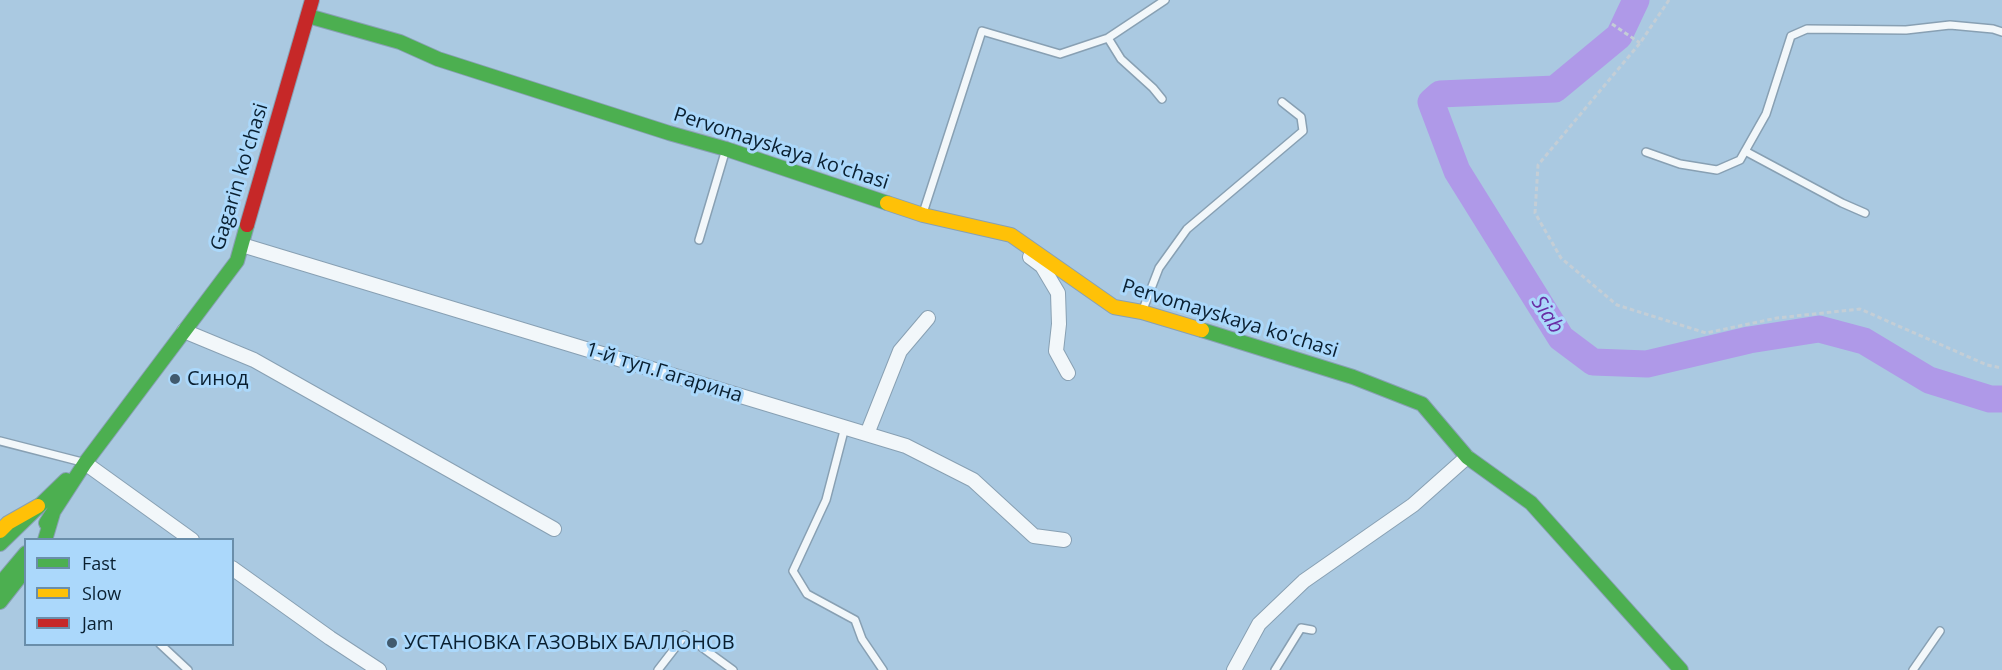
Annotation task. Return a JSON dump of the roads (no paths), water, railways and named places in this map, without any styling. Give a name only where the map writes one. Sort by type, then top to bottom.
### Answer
[{"type":"street","name":"Gagarin ko'chasi","points":[[36,538],[84,463],[237,261],[312,0]]},
{"type":"street","name":"Pervomayskaya ko'chasi","points":[[308,15],[400,42],[438,59],[726,149],[923,215],[1011,235],[1114,307],[1142,312],[1353,377],[1422,404],[1467,457],[1531,503],[1681,670]]},
{"type":"street","points":[[923,215],[1009,242],[1042,266],[1058,293],[1059,324],[1056,351],[1068,373]]},
{"type":"street","name":"1-й туп.Гагарина","points":[[242,245],[906,446],[973,480],[1034,536],[1064,540]]},
{"type":"street","points":[[867,434],[900,351],[928,318]]},
{"type":"street","points":[[184,331],[254,360],[554,529]]},
{"type":"street","points":[[1234,670],[1259,624],[1304,581],[1413,506],[1467,457]]},
{"type":"street","name":"Gagarin ko'chasi","points":[[0,544],[84,463]]},
{"type":"street","points":[[84,463],[189,538]]},
{"type":"street","points":[[0,531],[8,523],[38,506]]},
{"type":"street","points":[[46,538],[53,513]]},
{"type":"street","points":[[0,584],[24,555]]},
{"type":"street","points":[[234,569],[379,670]]},
{"type":"street","points":[[0,602],[24,572]]},
{"type":"lane","points":[[923,215],[982,31],[1060,54],[1108,38],[1165,0]]},
{"type":"lane","points":[[1646,152],[1680,164],[1717,170],[1740,160],[1766,114],[1791,36],[1807,29],[1906,30],[1950,25],[2002,32]]},
{"type":"lane","points":[[1108,38],[1121,59],[1162,99]]},
{"type":"lane","points":[[1142,312],[1159,268],[1187,229],[1303,131],[1301,117],[1281,102]]},
{"type":"lane","points":[[699,240],[726,149]]},
{"type":"lane","points":[[1745,151],[1865,213]]},
{"type":"lane","points":[[845,427],[826,500],[793,571],[807,594],[855,620],[862,639],[883,670]]},
{"type":"lane","points":[[0,441],[84,463]]},
{"type":"lane","points":[[1275,670],[1301,628],[1312,630]]},
{"type":"lane","points":[[1913,670],[1940,631]]},
{"type":"lane","points":[[658,670],[685,635],[733,670]]},
{"type":"lane","points":[[161,646],[188,670]]},
{"type":"waterway","name":"Siab","points":[[1636,0],[1619,36],[1555,89],[1440,94],[1431,102],[1457,171],[1561,338],[1593,362],[1647,364],[1749,340],[1819,329],[1864,341],[1929,380],[1990,399],[2002,399]]},
{"type":"place","name":"Синод","points":[[175,379]]},
{"type":"place","name":"УСТАНОВКА ГАЗОВЫХ БАЛЛОНОВ","points":[[392,643]]}]
